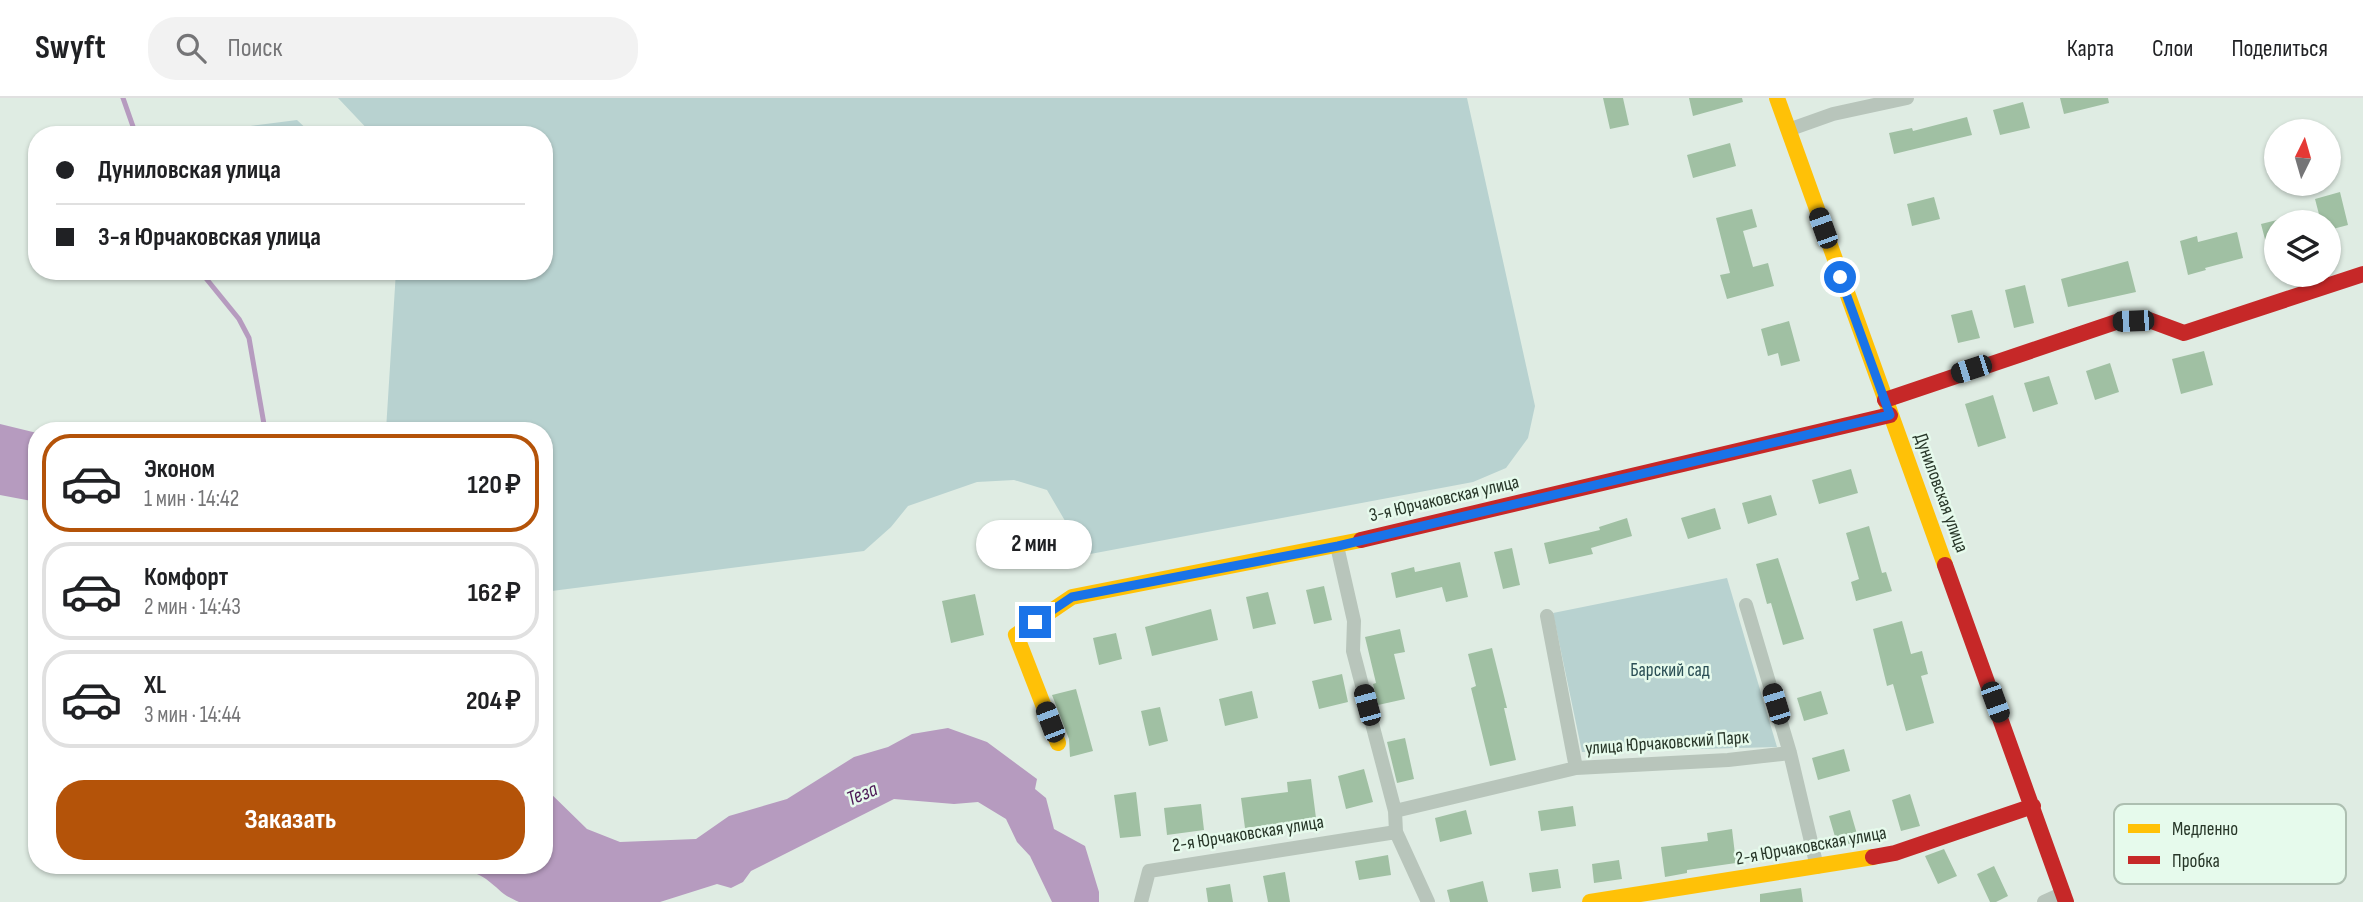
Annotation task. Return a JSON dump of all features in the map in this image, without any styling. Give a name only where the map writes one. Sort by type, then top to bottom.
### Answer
[{"type":"street","name":"Дуниловская улица","points":[[1777,98],[2065,897]]},
{"type":"street","points":[[1788,130],[1833,114],[1907,98]]},
{"type":"street","name":"3-я Юрчаковская улица","points":[[1058,743],[1016,635],[1072,597],[1338,546],[1887,407],[2116,321],[2149,320],[2184,332],[2363,274]]},
{"type":"street","points":[[1338,546],[1354,621],[1353,651],[1395,811],[1396,832],[1428,902]]},
{"type":"street","points":[[1746,605],[1790,753],[1817,867]]},
{"type":"street","name":"улица Юрчаковский Парк","points":[[1546,617],[1576,768],[1728,760],[1790,753]]},
{"type":"street","points":[[1395,811],[1576,768]]},
{"type":"street","name":"2-я Юрчаковская улица","points":[[1590,902],[1895,853],[2033,806]]},
{"type":"street","name":"2-я Юрчаковская улица","points":[[1141,902],[1149,871],[1396,832]]},
{"type":"street","points":[[2044,902],[2065,897]]},
{"type":"green space","points":[[338,98],[1467,98],[1535,406],[1528,438],[1506,468],[1473,482],[1085,555],[1047,490],[1014,480],[977,482],[908,506],[891,527],[864,551],[553,591],[553,422],[387,422],[395,280],[553,280],[553,126],[364,126]]},
{"type":"green space","points":[[297,120],[303,126],[251,126]]},
{"type":"green space","name":"Барский сад","points":[[1727,578],[1777,747],[1582,752],[1553,613]]},
{"type":"water","points":[[0,424],[28,431],[28,500],[0,495]]},
{"type":"water","name":"Теза","points":[[948,728],[987,742],[1037,779],[1035,789],[1046,798],[1054,829],[1085,846],[1099,892],[1099,902],[1052,902],[1030,856],[1017,842],[1006,819],[978,802],[954,804],[894,799],[751,871],[743,882],[731,888],[717,884],[660,902],[519,902],[477,874],[553,874],[553,796],[587,829],[620,842],[696,839],[729,816],[787,799],[854,757],[888,747],[912,734]]},
{"type":"building","points":[[1603,98],[1623,98],[1629,125],[1610,129]]},
{"type":"building","points":[[1689,98],[1742,98],[1743,102],[1693,116]]},
{"type":"building","points":[[2060,98],[2108,98],[2109,103],[2064,114]]},
{"type":"building","points":[[2023,102],[2030,128],[2000,135],[1993,110]]},
{"type":"building","points":[[1967,117],[1972,135],[1894,154],[1889,133],[1912,128],[1913,131]]},
{"type":"building","points":[[1730,143],[1736,166],[1693,178],[1687,155]]},
{"type":"building","points":[[2341,196],[2348,225],[2341,227],[2341,210],[2318,210],[2315,199]]},
{"type":"building","points":[[1934,197],[1940,219],[1912,226],[1907,204]]},
{"type":"building","points":[[1752,209],[1757,227],[1743,231],[1753,267],[1768,263],[1774,286],[1727,299],[1720,275],[1730,273],[1716,218]]},
{"type":"building","points":[[2237,232],[2243,258],[2188,275],[2180,241],[2197,236],[2198,242]]},
{"type":"building","points":[[2128,261],[2136,292],[2068,307],[2061,279]]},
{"type":"building","points":[[2025,285],[2034,323],[2014,328],[2005,290]]},
{"type":"building","points":[[1972,310],[1980,338],[1958,343],[1951,315]]},
{"type":"building","points":[[1789,321],[1800,361],[1781,366],[1778,353],[1768,356],[1761,329]]},
{"type":"building","points":[[2204,351],[2213,385],[2181,394],[2172,359]]},
{"type":"building","points":[[2110,363],[2119,392],[2095,400],[2086,371]]},
{"type":"building","points":[[2049,376],[2058,404],[2033,412],[2024,383]]},
{"type":"building","points":[[1993,395],[2006,438],[1978,447],[1965,404]]},
{"type":"building","points":[[1851,469],[1858,493],[1819,504],[1812,480]]},
{"type":"building","points":[[1771,495],[1777,515],[1748,524],[1742,503]]},
{"type":"building","points":[[1715,508],[1721,529],[1688,539],[1681,518]]},
{"type":"building","points":[[1627,518],[1632,536],[1591,548],[1593,554],[1549,564],[1544,543],[1600,530],[1599,527]]},
{"type":"building","points":[[1869,526],[1882,573],[1886,572],[1892,591],[1856,601],[1851,582],[1859,579],[1846,533]]},
{"type":"building","points":[[1512,548],[1520,585],[1503,589],[1494,552]]},
{"type":"building","points":[[1778,558],[1804,639],[1783,645],[1771,603],[1767,604],[1756,564]]},
{"type":"building","points":[[1460,562],[1468,597],[1446,602],[1442,587],[1396,598],[1391,573],[1414,567],[1415,572]]},
{"type":"building","points":[[1324,586],[1332,620],[1314,624],[1306,590]]},
{"type":"building","points":[[1268,592],[1276,624],[1253,629],[1246,597]]},
{"type":"building","points":[[975,594],[984,635],[951,643],[942,601]]},
{"type":"building","points":[[1211,609],[1218,640],[1152,656],[1145,627]]},
{"type":"building","points":[[1902,621],[1911,654],[1922,651],[1928,674],[1921,676],[1934,723],[1906,731],[1893,684],[1887,686],[1873,629]]},
{"type":"building","points":[[1400,629],[1405,652],[1394,654],[1405,699],[1378,705],[1373,684],[1376,683],[1365,637]]},
{"type":"building","points":[[1116,633],[1122,659],[1099,665],[1093,638]]},
{"type":"building","points":[[1492,648],[1516,760],[1490,766],[1471,688],[1476,686],[1468,654]]},
{"type":"building","points":[[1342,674],[1348,702],[1319,709],[1312,681]]},
{"type":"building","points":[[1076,689],[1093,751],[1070,757],[1069,739],[1052,695]]},
{"type":"building","points":[[1252,691],[1258,718],[1225,726],[1219,699]]},
{"type":"building","points":[[1821,691],[1828,714],[1804,721],[1797,698]]},
{"type":"building","points":[[1160,707],[1168,741],[1149,746],[1141,711]]},
{"type":"building","points":[[1405,738],[1414,779],[1397,783],[1387,742]]},
{"type":"building","points":[[1844,749],[1850,771],[1818,780],[1812,758]]},
{"type":"building","points":[[1364,769],[1373,802],[1346,809],[1338,776]]},
{"type":"building","points":[[1311,779],[1316,818],[1245,828],[1241,798],[1288,792],[1287,782]]},
{"type":"building","points":[[1136,792],[1141,836],[1120,838],[1114,795]]},
{"type":"building","points":[[1910,794],[1920,826],[1901,831],[1892,800]]},
{"type":"building","points":[[1201,804],[1204,830],[1167,835],[1164,808]]},
{"type":"building","points":[[1573,806],[1576,826],[1541,831],[1538,811]]},
{"type":"building","points":[[1466,810],[1472,834],[1440,842],[1435,818]]},
{"type":"building","points":[[1850,810],[1859,841],[1838,847],[1829,816]]},
{"type":"building","points":[[1732,829],[1736,863],[1687,870],[1687,873],[1665,877],[1661,847],[1708,841],[1707,833]]},
{"type":"building","points":[[1944,849],[1957,876],[1938,884],[1925,856]]},
{"type":"building","points":[[1388,855],[1391,875],[1359,880],[1355,861]]},
{"type":"building","points":[[1619,860],[1622,879],[1594,883],[1592,864]]},
{"type":"building","points":[[1994,866],[2008,896],[1990,902],[1977,874]]},
{"type":"building","points":[[1558,869],[1561,888],[1532,892],[1529,873]]},
{"type":"building","points":[[1285,872],[1290,902],[1268,902],[1263,876]]},
{"type":"building","points":[[1483,881],[1488,902],[1450,902],[1447,890]]},
{"type":"building","points":[[1230,884],[1233,902],[1208,902],[1206,888]]},
{"type":"building","points":[[1801,888],[1803,902],[1760,902],[1760,894]]},
{"type":"waterway","points":[[123,98],[133,126]]},
{"type":"waterway","points":[[207,280],[239,319],[249,338],[264,422]]},
{"type":"traffic: slow","points":[[1777,98],[1945,565]]},
{"type":"traffic: slow","points":[[1058,743],[1016,635],[1072,597],[1361,540]]},
{"type":"traffic: slow","points":[[1590,902],[1873,857]]},
{"type":"traffic: jam","points":[[1885,400],[2116,322],[2149,320],[2184,333],[2363,274]]},
{"type":"traffic: jam","points":[[1361,540],[1890,415]]},
{"type":"traffic: jam","points":[[1945,565],[2066,902]]},
{"type":"traffic: jam","points":[[1873,857],[1895,853],[2033,806]]},
{"type":"route","points":[[1035,622],[1072,597],[1338,546],[1890,415],[1840,277]]}]
